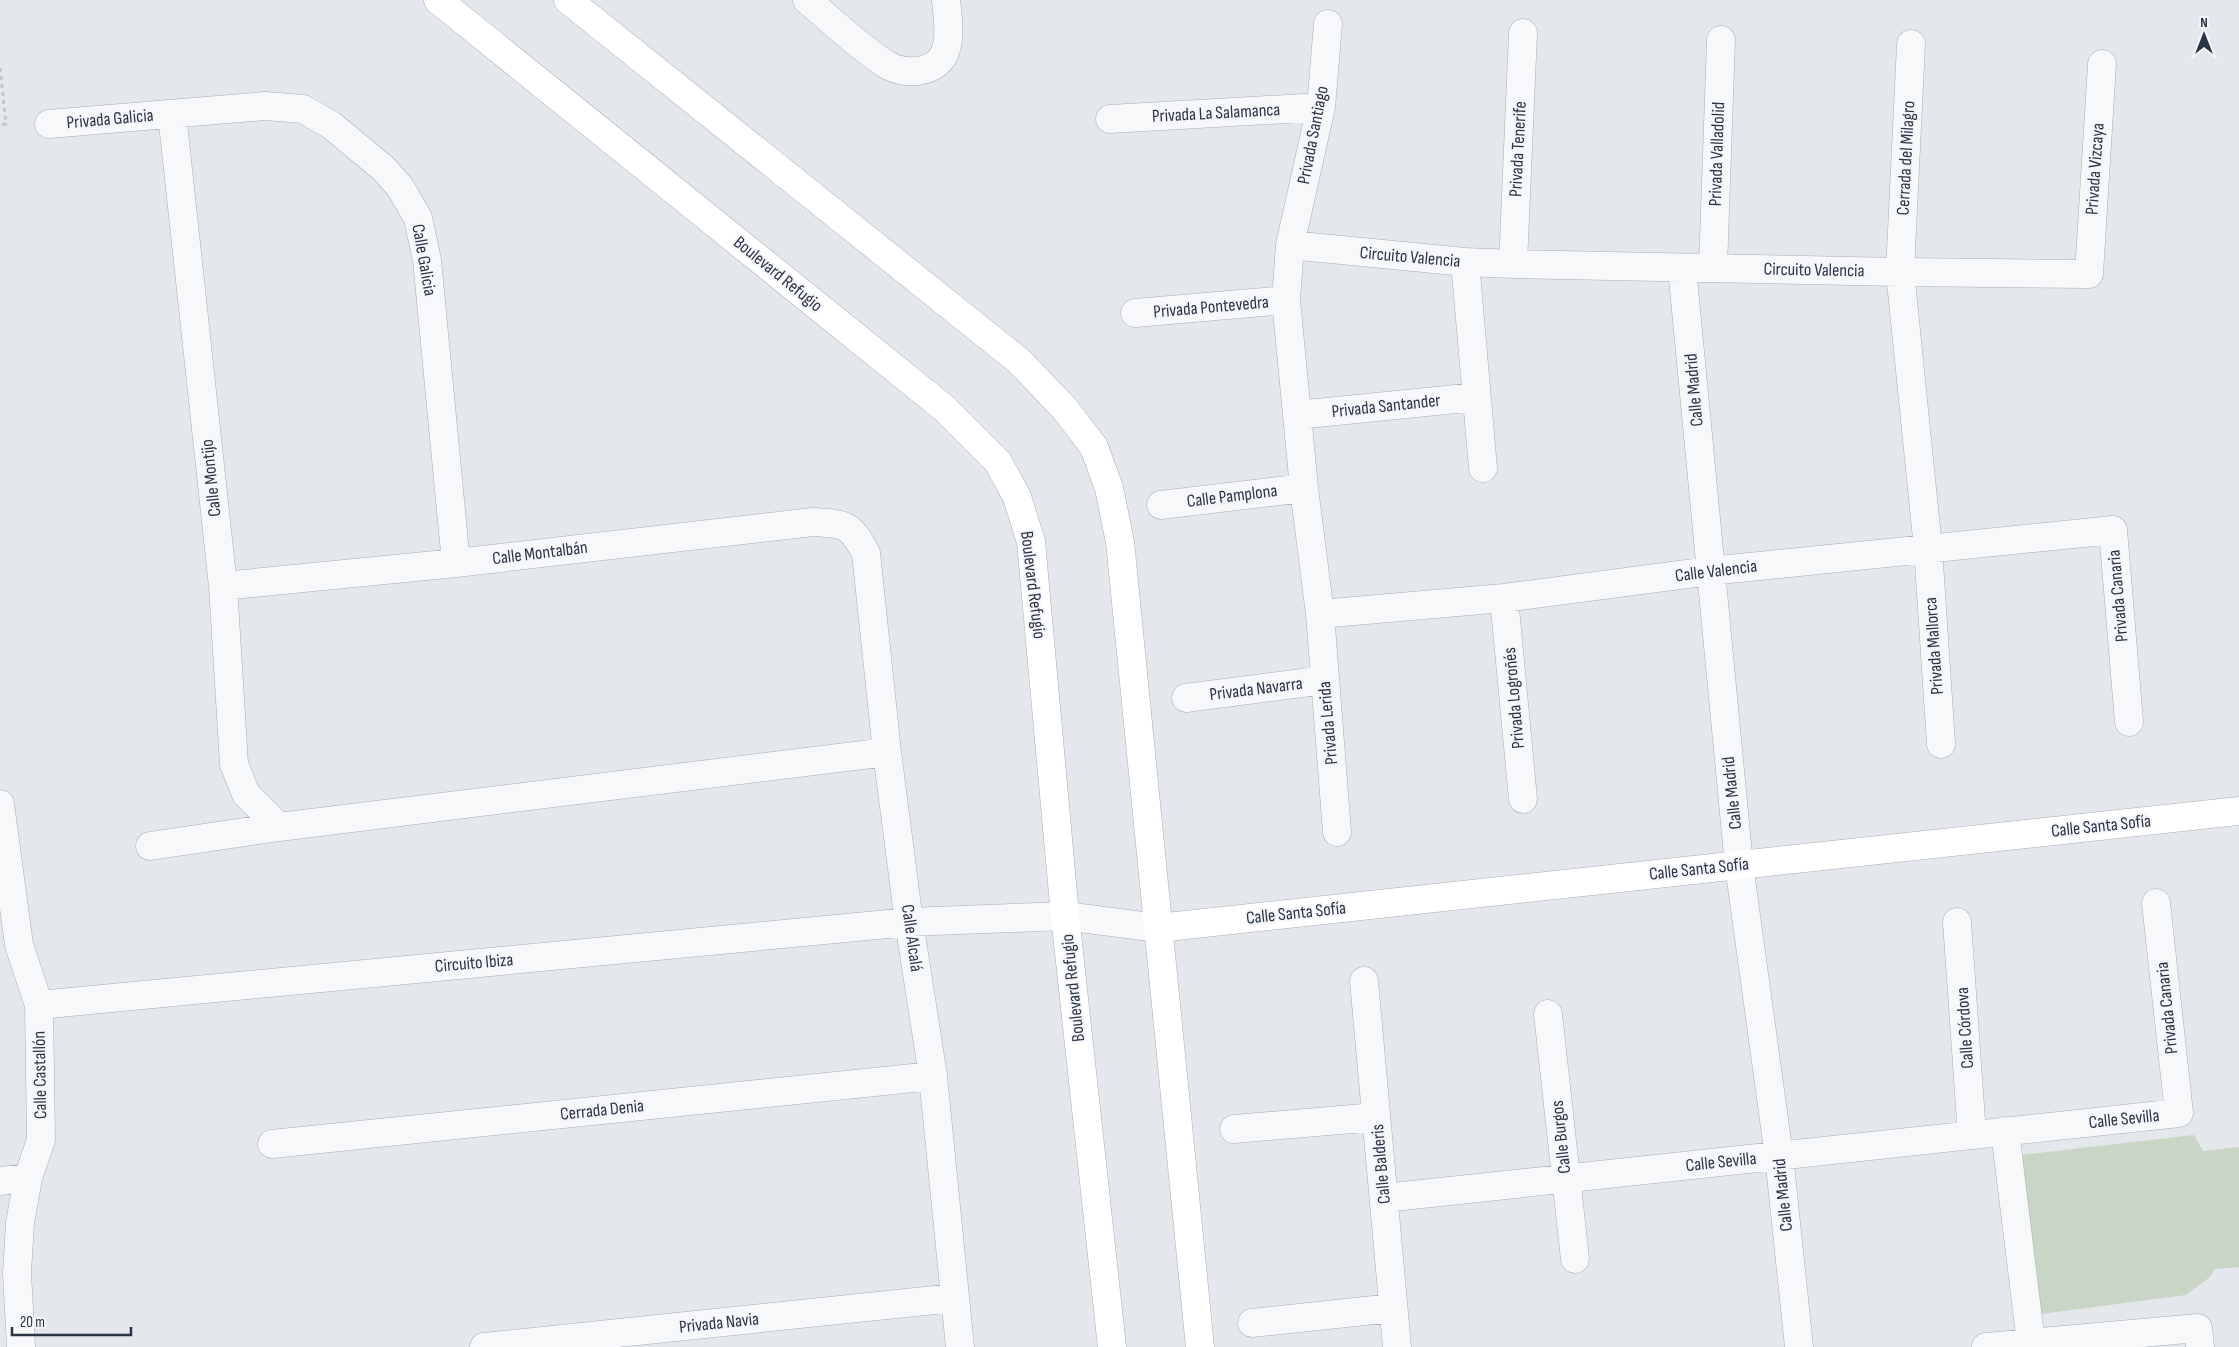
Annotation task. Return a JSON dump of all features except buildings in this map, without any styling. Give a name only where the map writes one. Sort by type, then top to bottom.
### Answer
[{"type":"street","name":"Boulevard Refugio","points":[[438,0],[944,408],[998,462],[1017,497],[1031,542],[1065,916],[1112,1347]]},
{"type":"street","points":[[568,0],[1019,361],[1065,409],[1094,447],[1109,488],[1120,542],[1200,1347]]},
{"type":"street","points":[[807,0],[886,64],[911,72],[933,68],[941,61],[946,50],[948,36],[946,0]]},
{"type":"street","name":"Privada Santiago","points":[[1290,245],[1321,106],[1328,24]]},
{"type":"street","name":"Privada Tenerife","points":[[1513,264],[1523,33]]},
{"type":"street","name":"Privada Valladolid","points":[[1713,268],[1721,40]]},
{"type":"street","name":"Cerrada del Milagro","points":[[1900,272],[1911,44]]},
{"type":"street","name":"Privada Vizcaya","points":[[2089,274],[2102,64]]},
{"type":"street","name":"Calle Galicia","points":[[172,114],[265,106],[303,108],[331,125],[383,168],[400,187],[418,218],[428,260],[456,563]]},
{"type":"street","name":"Privada La Salamanca","points":[[1110,119],[1321,106]]},
{"type":"street","name":"Privada Galicia","points":[[49,124],[172,114]]},
{"type":"street","name":"Calle Montijo","points":[[172,114],[223,586],[234,764],[246,794],[279,827]]},
{"type":"street","points":[[1290,245],[1286,300],[1304,488],[1320,614]]},
{"type":"street","name":"Circuito Valencia","points":[[1290,245],[1465,262],[1513,264],[2089,274]]},
{"type":"street","points":[[1465,262],[1483,468]]},
{"type":"street","name":"Calle Madrid","points":[[1682,268],[1739,865],[1779,1156],[1799,1347]]},
{"type":"street","points":[[1900,272],[1928,548]]},
{"type":"street","name":"Privada Pontevedra","points":[[1136,314],[1286,300]]},
{"type":"street","name":"Privada Santander","points":[[1297,415],[1476,397]]},
{"type":"street","name":"Calle Pamplona","points":[[1161,504],[1304,488]]},
{"type":"street","name":"Calle Montalbán","points":[[223,586],[456,563],[813,522],[838,523],[855,532]]},
{"type":"street","name":"Calle Valencia","points":[[1320,614],[1504,598],[1710,571],[2113,530]]},
{"type":"street","name":"Privada Canaria","points":[[2113,530],[2129,722]]},
{"type":"street","name":"Calle Alcalá","points":[[855,532],[866,554],[887,752],[909,922],[933,1076],[960,1347]]},
{"type":"street","name":"Privada Mallorca","points":[[1928,548],[1941,744]]},
{"type":"street","name":"Privada Logroñés","points":[[1504,598],[1523,799]]},
{"type":"street","name":"Privada Lerida","points":[[1320,614],[1338,832]]},
{"type":"street","name":"Privada Navarra","points":[[1186,698],[1325,680]]},
{"type":"street","points":[[150,846],[279,827],[887,752]]},
{"type":"street","name":"Calle Castallón","points":[[0,804],[10,947],[39,1005],[41,1140],[28,1178],[20,1223],[18,1273],[21,1347]]},
{"type":"street","name":"Calle Santa Sofía","points":[[1158,928],[2239,811]]},
{"type":"street","name":"Privada Canaria","points":[[2156,903],[2179,1113]]},
{"type":"street","name":"Circuito Ibiza","points":[[39,1005],[909,922],[1065,916],[1158,928]]},
{"type":"street","name":"Calle Córdova","points":[[1957,922],[1972,1134]]},
{"type":"street","name":"Calle Balderis","points":[[1364,980],[1397,1347]]},
{"type":"street","name":"Calle Burgos","points":[[1548,1014],[1575,1260]]},
{"type":"street","name":"Cerrada Denia","points":[[272,1144],[933,1076]]},
{"type":"street","name":"Calle Sevilla","points":[[1384,1198],[2179,1113]]},
{"type":"street","points":[[1234,1129],[1376,1117]]},
{"type":"street","points":[[2005,1131],[2031,1343]]},
{"type":"street","points":[[0,1181],[28,1178]]},
{"type":"street","name":"Privada Navia","points":[[484,1347],[954,1298]]},
{"type":"street","points":[[1252,1323],[1393,1308]]},
{"type":"street","points":[[1998,1346],[2031,1343],[2199,1338]]},
{"type":"path","points":[[0,68],[6,124],[0,125]]},
{"type":"green space","points":[[2194,1135],[2203,1151],[2239,1147],[2239,1267],[2215,1269],[2210,1277],[2186,1295],[2041,1314],[2022,1155]]}]
